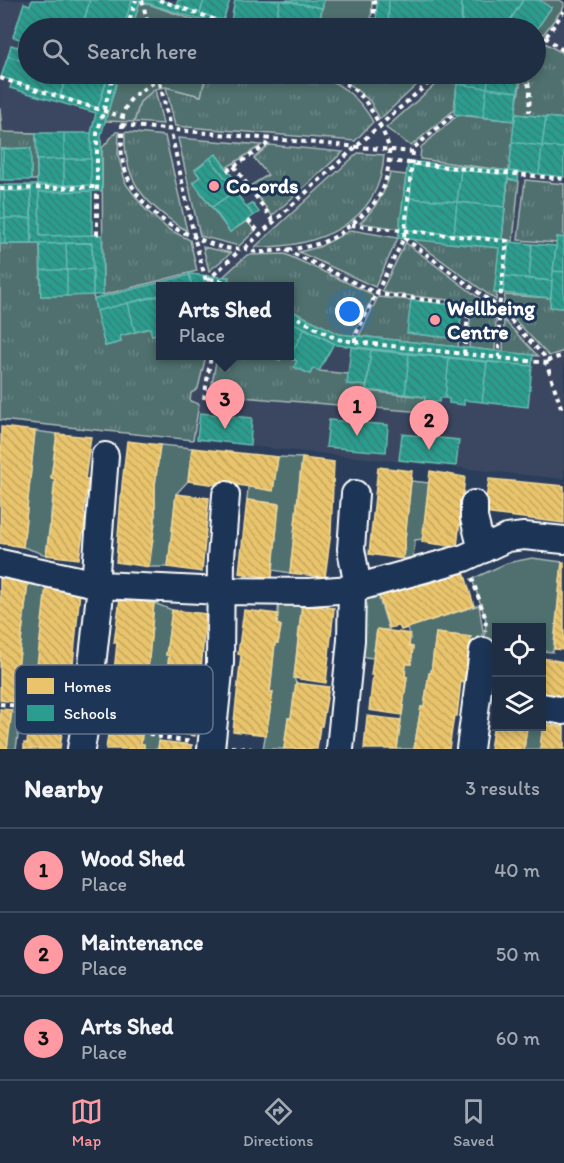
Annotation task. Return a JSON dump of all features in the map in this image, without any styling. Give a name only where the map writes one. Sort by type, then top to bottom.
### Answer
[{"type":"lane","points":[[91,665],[105,456]]},
{"type":"lane","points":[[340,749],[355,588],[351,549],[355,494]]},
{"type":"lane","points":[[213,726],[219,663],[221,558],[226,495]]},
{"type":"lane","points":[[473,554],[474,504]]},
{"type":"lane","points":[[0,563],[98,585],[221,591],[340,591],[473,554],[507,538],[524,536],[564,540]]},
{"type":"lane","points":[[470,749],[487,697],[483,651]]},
{"type":"lane","points":[[546,708],[564,711]]},
{"type":"lane","points":[[81,749],[84,734]]},
{"type":"path","points":[[131,18],[136,0]]},
{"type":"path","points":[[142,0],[146,18]]},
{"type":"path","points":[[159,0],[211,18]]},
{"type":"path","points":[[374,0],[374,18]]},
{"type":"path","points":[[546,36],[564,10]]},
{"type":"path","points":[[546,38],[564,51]]},
{"type":"path","points":[[0,78],[18,84]]},
{"type":"path","points":[[19,84],[123,117]]},
{"type":"path","points":[[97,235],[97,134],[111,84]]},
{"type":"path","points":[[153,84],[128,103],[123,117],[122,159],[132,188],[147,207],[181,231],[215,244],[260,252],[286,250],[320,243],[338,235],[366,213],[384,186],[389,150],[377,120],[361,96],[346,84]]},
{"type":"path","points":[[161,84],[207,282]]},
{"type":"path","points":[[207,282],[427,84]]},
{"type":"path","points":[[528,84],[529,112]]},
{"type":"path","points":[[355,342],[355,336],[404,238],[413,152],[416,146],[454,114]]},
{"type":"path","points":[[122,125],[413,152]]},
{"type":"path","points":[[228,171],[265,146],[271,139]]},
{"type":"path","points":[[388,161],[564,179]]},
{"type":"path","points":[[234,166],[274,222]]},
{"type":"path","points":[[0,189],[97,188]]},
{"type":"path","points":[[248,219],[261,234]]},
{"type":"path","points":[[351,225],[507,241],[499,309],[499,357]]},
{"type":"path","points":[[404,238],[499,309],[544,356],[562,410]]},
{"type":"path","points":[[286,250],[376,293],[499,309]]},
{"type":"path","points":[[207,282],[227,282]]},
{"type":"path","points":[[464,354],[469,305]]},
{"type":"path","points":[[294,316],[338,339],[355,342],[547,362],[564,355]]},
{"type":"path","points":[[204,399],[211,360]]},
{"type":"path","points":[[226,415],[227,401]]},
{"type":"path","points":[[473,554],[486,620],[483,651]]},
{"type":"path","points":[[0,704],[15,705]]},
{"type":"path","points":[[151,734],[211,747],[252,749]]},
{"type":"shaded area","points":[[0,0],[564,0],[564,479],[0,420]]},
{"type":"green space","points":[[324,0],[372,0],[371,18],[320,18]]},
{"type":"green space","points":[[539,0],[560,0],[564,3],[564,7],[546,31],[546,18],[544,18],[550,9]]},
{"type":"green space","points":[[140,1],[188,18],[135,18]]},
{"type":"green space","points":[[546,44],[564,54],[564,119],[515,114],[520,84],[546,84]]},
{"type":"green space","points":[[116,84],[204,84],[201,96],[166,87],[155,89],[140,102],[134,122],[105,121]]},
{"type":"green space","points":[[204,84],[337,84],[362,106],[373,122],[355,141],[175,126],[166,87],[201,96]]},
{"type":"green space","points":[[349,84],[418,84],[380,119],[370,101]]},
{"type":"green space","points":[[436,84],[457,84],[454,110],[411,146],[386,128]]},
{"type":"green space","points":[[155,89],[163,124],[134,122],[140,102]]},
{"type":"green space","points":[[0,108],[2,132],[36,133],[37,180],[31,180],[30,148],[0,149]]},
{"type":"green space","points":[[458,115],[515,121],[509,171],[420,159],[421,147]]},
{"type":"green space","points":[[116,132],[119,132],[118,155],[126,184],[145,209],[168,229],[190,240],[197,271],[103,295],[102,148]]},
{"type":"green space","points":[[125,132],[165,136],[187,231],[160,212],[140,191],[128,165]]},
{"type":"green space","points":[[178,138],[262,145],[226,168],[216,155],[195,170],[200,177],[193,182],[230,232],[247,221],[255,231],[239,246],[200,236]]},
{"type":"green space","points":[[269,145],[343,152],[272,216],[250,186],[268,175],[254,158]]},
{"type":"green space","points":[[358,153],[384,155],[380,179],[371,199],[358,215],[341,228],[322,237],[300,243],[255,247]]},
{"type":"green space","points":[[390,173],[406,175],[400,229],[360,223],[379,201]]},
{"type":"green space","points":[[508,179],[519,181],[513,241],[502,239]]},
{"type":"green space","points":[[525,180],[564,184],[564,238],[557,237],[557,243],[518,240]]},
{"type":"green space","points":[[351,230],[398,238],[375,287],[299,252],[319,247]]},
{"type":"green space","points":[[411,238],[501,246],[496,300]]},
{"type":"green space","points":[[406,242],[487,304],[385,293],[382,290]]},
{"type":"green space","points":[[0,244],[40,244],[41,296],[93,295],[105,346],[121,342],[120,336],[150,328],[152,335],[156,334],[156,360],[205,360],[198,388],[191,393],[190,401],[199,404],[193,440],[0,420]]},
{"type":"green space","points":[[203,247],[231,253],[209,271]]},
{"type":"green space","points":[[285,254],[372,294],[373,298],[353,336],[339,334],[294,312],[294,282],[233,282],[228,280],[229,277],[223,277],[247,255]]},
{"type":"green space","points":[[505,295],[551,298],[550,307],[564,308],[564,351],[549,356],[503,307]]},
{"type":"green space","points":[[378,297],[411,300],[408,333],[459,339],[458,347],[359,336]]},
{"type":"green space","points":[[470,315],[496,318],[495,351],[469,348]]},
{"type":"green space","points":[[504,320],[538,356],[503,352]]},
{"type":"green space","points":[[216,360],[294,360],[297,361],[295,367],[310,374],[313,368],[319,371],[348,374],[367,386],[367,391],[425,397],[423,412],[216,395],[211,389]]},
{"type":"green space","points":[[35,431],[57,434],[51,478],[55,479],[46,555],[23,547]]},
{"type":"green space","points":[[160,445],[192,448],[188,481],[176,494],[168,567],[149,567],[155,522],[155,485]]},
{"type":"green space","points":[[278,457],[302,458],[290,573],[273,570],[279,504],[247,500],[248,487],[273,490]]},
{"type":"green space","points":[[411,481],[429,483],[423,539],[415,540],[413,557],[403,559]]},
{"type":"green space","points":[[532,558],[562,562],[553,652],[546,651],[546,623],[492,623],[492,645],[484,644],[486,620],[472,579],[507,563]]},
{"type":"green space","points":[[28,582],[46,587],[38,665],[18,665]]},
{"type":"green space","points":[[376,589],[389,630],[377,630],[373,658],[365,657],[356,651],[361,597]]},
{"type":"green space","points":[[279,600],[302,601],[294,678],[296,683],[284,749],[263,749],[273,692],[270,692],[275,643],[278,643],[281,626],[277,624]]},
{"type":"green space","points":[[154,603],[172,610],[166,655],[169,655],[168,665],[148,665]]},
{"type":"green space","points":[[479,605],[483,631],[482,649],[470,648],[470,637],[436,633],[431,673],[424,707],[421,707],[414,749],[397,749],[407,677],[405,676],[406,664],[411,664],[413,647],[409,646],[410,636],[407,628]]},
{"type":"green space","points":[[11,712],[15,713],[15,734],[18,734],[16,749],[7,749]]},
{"type":"green space","points":[[526,731],[542,731],[540,749],[524,749]]},
{"type":"green space","points":[[142,734],[160,734],[158,749],[144,749],[144,745],[141,744]]},
{"type":"building: Homes","points":[[1,427],[35,431],[23,547],[0,543]]},
{"type":"building: Homes","points":[[57,434],[91,437],[85,479],[88,479],[84,514],[86,515],[79,559],[46,555],[52,513],[55,479],[51,478]]},
{"type":"building: Homes","points":[[127,441],[160,445],[155,485],[155,522],[149,567],[116,562]]},
{"type":"building: Homes","points":[[192,448],[278,457],[273,491],[232,484],[232,487],[188,481]]},
{"type":"building: Homes","points":[[302,458],[334,462],[331,532],[325,577],[290,573]]},
{"type":"building: Homes","points":[[378,467],[412,471],[403,559],[369,554]]},
{"type":"building: Homes","points":[[430,471],[465,477],[457,547],[422,542]]},
{"type":"building: Homes","points":[[489,479],[564,486],[564,523],[484,513]]},
{"type":"building: Homes","points":[[176,494],[209,498],[202,572],[168,567]]},
{"type":"building: Homes","points":[[247,500],[279,504],[272,578],[239,573]]},
{"type":"building: Homes","points":[[562,562],[564,562],[564,650],[554,649]]},
{"type":"building: Homes","points":[[464,572],[474,606],[401,630],[399,626],[389,628],[379,595],[423,582],[424,585]]},
{"type":"building: Homes","points":[[0,577],[28,582],[18,665],[15,665],[14,702],[0,700]]},
{"type":"building: Homes","points":[[46,587],[80,591],[73,665],[37,665]]},
{"type":"building: Homes","points":[[120,598],[154,603],[148,665],[115,665],[117,643],[114,643]]},
{"type":"building: Homes","points":[[302,605],[334,608],[326,683],[294,678]]},
{"type":"building: Homes","points":[[172,610],[206,614],[201,665],[168,665],[169,655],[166,655]]},
{"type":"building: Homes","points":[[244,610],[278,614],[277,624],[281,626],[278,643],[275,643],[270,692],[273,692],[266,735],[233,731],[241,655],[238,654]]},
{"type":"building: Homes","points":[[377,629],[410,634],[409,646],[413,647],[411,664],[406,664],[405,676],[407,677],[402,715],[369,710]]},
{"type":"building: Homes","points":[[436,633],[471,637],[464,682],[461,681],[457,716],[454,716],[449,749],[414,749],[421,707],[424,707],[429,673],[431,673]]},
{"type":"building: Homes","points":[[546,659],[564,662],[564,698],[546,696]]},
{"type":"building: Homes","points":[[296,683],[329,687],[317,749],[284,749]]},
{"type":"building: Homes","points":[[0,709],[12,710],[7,749],[0,749]]},
{"type":"building: Homes","points":[[367,716],[401,720],[397,749],[364,749]]},
{"type":"building: Homes","points":[[546,724],[564,727],[564,749],[540,749],[542,731],[546,731]]},
{"type":"building: Homes","points":[[493,731],[526,731],[524,749],[490,749]]},
{"type":"building: Homes","points":[[28,734],[62,734],[60,749],[24,749],[24,743],[27,743]]},
{"type":"building: Homes","points":[[108,734],[142,734],[141,744],[144,744],[144,749],[106,749]]},
{"type":"building: Homes","points":[[159,741],[192,745],[192,749],[158,749]]},
{"type":"building: Schools","points":[[32,0],[90,0],[85,18],[19,18],[24,3],[30,5]]},
{"type":"building: Schools","points":[[90,0],[132,0],[126,18],[85,18]]},
{"type":"building: Schools","points":[[132,0],[161,0],[214,18],[194,18],[140,1],[135,18],[126,18]]},
{"type":"building: Schools","points":[[178,0],[204,0],[200,13],[176,5]]},
{"type":"building: Schools","points":[[204,0],[230,0],[224,18],[214,18],[200,13]]},
{"type":"building: Schools","points":[[235,0],[280,0],[276,18],[232,18]]},
{"type":"building: Schools","points":[[280,0],[322,8],[320,18],[276,18]]},
{"type":"building: Schools","points":[[282,0],[324,0],[322,8]]},
{"type":"building: Schools","points":[[377,0],[389,0],[388,18],[376,18]]},
{"type":"building: Schools","points":[[389,0],[462,1],[461,18],[388,18]]},
{"type":"building: Schools","points":[[462,0],[523,0],[511,18],[462,18]]},
{"type":"building: Schools","points":[[523,0],[539,0],[551,8],[544,18],[511,18]]},
{"type":"building: Schools","points":[[18,22],[18,38],[13,37]]},
{"type":"building: Schools","points":[[11,45],[18,47],[18,60],[8,56]]},
{"type":"building: Schools","points":[[8,56],[18,60],[18,82],[1,77]]},
{"type":"building: Schools","points":[[12,81],[98,108],[106,84],[116,84],[101,135],[102,191],[39,192],[40,236],[102,235],[103,295],[93,295],[92,243],[32,244],[31,191],[0,191],[0,185],[91,185],[91,133],[96,113],[10,88]]},
{"type":"building: Schools","points":[[23,84],[64,84],[60,96]]},
{"type":"building: Schools","points":[[64,84],[105,84],[98,108],[60,96]]},
{"type":"building: Schools","points":[[457,84],[488,84],[487,88]]},
{"type":"building: Schools","points":[[457,84],[487,88],[483,117],[454,114]]},
{"type":"building: Schools","points":[[488,84],[519,84],[518,92],[487,88]]},
{"type":"building: Schools","points":[[487,88],[518,92],[515,121],[483,117]]},
{"type":"building: Schools","points":[[515,114],[546,117],[542,146],[512,142]]},
{"type":"building: Schools","points":[[546,117],[564,119],[564,148],[542,146]]},
{"type":"building: Schools","points":[[36,133],[64,133],[64,159],[37,160]]},
{"type":"building: Schools","points":[[64,133],[91,133],[91,159],[64,159]]},
{"type":"building: Schools","points":[[512,142],[542,146],[539,174],[509,171]]},
{"type":"building: Schools","points":[[542,146],[564,148],[564,177],[539,174]]},
{"type":"building: Schools","points":[[31,148],[31,180],[3,180],[3,149]]},
{"type":"building: Schools","points":[[0,149],[3,149],[3,180],[0,180]]},
{"type":"building: Schools","points":[[216,154],[240,187],[235,191],[210,158]]},
{"type":"building: Schools","name":"Co-ords","points":[[210,158],[235,191],[212,207],[193,182],[200,177],[195,170]]},
{"type":"building: Schools","points":[[64,159],[64,186],[37,186],[37,160]]},
{"type":"building: Schools","points":[[64,159],[91,159],[91,185],[64,186]]},
{"type":"building: Schools","points":[[408,161],[519,172],[518,181],[508,179],[508,175],[413,165],[407,230],[509,240],[503,293],[494,293],[499,248],[398,238]]},
{"type":"building: Schools","points":[[413,165],[461,170],[457,202],[410,198]]},
{"type":"building: Schools","points":[[461,170],[508,175],[505,207],[457,202]]},
{"type":"building: Schools","points":[[0,191],[4,191],[5,218],[0,218]]},
{"type":"building: Schools","points":[[4,191],[31,191],[31,218],[5,218]]},
{"type":"building: Schools","points":[[92,191],[92,235],[40,236],[39,192]]},
{"type":"building: Schools","points":[[235,191],[253,216],[230,232],[212,207]]},
{"type":"building: Schools","points":[[410,198],[457,202],[454,234],[407,230]]},
{"type":"building: Schools","points":[[457,202],[505,207],[502,239],[454,234]]},
{"type":"building: Schools","points":[[252,203],[259,212],[253,216],[247,207]]},
{"type":"building: Schools","points":[[0,218],[5,218],[5,244],[0,244]]},
{"type":"building: Schools","points":[[5,218],[31,218],[32,244],[5,244]]},
{"type":"building: Schools","points":[[557,237],[564,238],[564,272],[553,271]]},
{"type":"building: Schools","points":[[509,242],[532,244],[529,279],[505,276]]},
{"type":"building: Schools","points":[[66,243],[67,270],[41,270],[40,244]]},
{"type":"building: Schools","points":[[66,243],[92,243],[93,269],[67,270]]},
{"type":"building: Schools","points":[[532,244],[556,246],[552,281],[529,279]]},
{"type":"building: Schools","points":[[93,269],[93,295],[67,296],[67,270]]},
{"type":"building: Schools","points":[[41,270],[67,270],[67,296],[41,296]]},
{"type":"building: Schools","points":[[553,271],[564,272],[564,308],[550,307]]},
{"type":"building: Schools","points":[[189,274],[229,277],[227,282],[191,282]]},
{"type":"building: Schools","points":[[189,275],[191,282],[161,282]]},
{"type":"building: Schools","points":[[505,276],[552,281],[551,298],[503,293]]},
{"type":"building: Schools","points":[[156,283],[156,296],[96,311],[94,299]]},
{"type":"building: Schools","points":[[156,297],[156,334],[152,335],[150,328],[135,332],[128,303]]},
{"type":"building: Schools","name":"Wellbeing Centre","points":[[411,300],[462,306],[459,339],[407,333]]},
{"type":"building: Schools","points":[[128,303],[135,332],[120,336],[121,342],[105,346],[96,311]]},
{"type":"building: Schools","points":[[294,312],[339,334],[533,355],[532,366],[337,345],[294,323]]},
{"type":"building: Schools","points":[[294,323],[305,328],[294,349]]},
{"type":"building: Schools","points":[[305,328],[334,343],[319,371],[313,368],[310,374],[294,367],[297,361],[294,359],[294,349]]},
{"type":"building: Schools","points":[[351,347],[371,350],[367,386],[347,384]]},
{"type":"building: Schools","points":[[371,350],[409,354],[405,394],[366,390]]},
{"type":"building: Schools","points":[[409,354],[449,358],[445,398],[440,398],[439,402],[425,401],[425,397],[405,394]]},
{"type":"building: Schools","points":[[449,358],[487,362],[482,402],[464,400],[464,405],[449,403],[449,399],[445,398]]},
{"type":"building: Schools","points":[[487,362],[532,366],[528,407],[482,402]]},
{"type":"building: Schools","points":[[200,413],[252,418],[250,445],[197,439]]},
{"type":"building: Schools","points":[[329,420],[388,425],[386,452],[326,447]]},
{"type":"building: Schools","points":[[402,434],[459,440],[456,466],[399,460]]},
{"type":"place","name":"Co-ords","points":[[214,186]]},
{"type":"place","name":"Wellbeing Centre","points":[[435,320]]},
{"type":"place","name":"Arts Shed","points":[[225,429]]},
{"type":"place","name":"Wood Shed","points":[[357,436]]},
{"type":"place","name":"Maintenance","points":[[429,450]]}]
